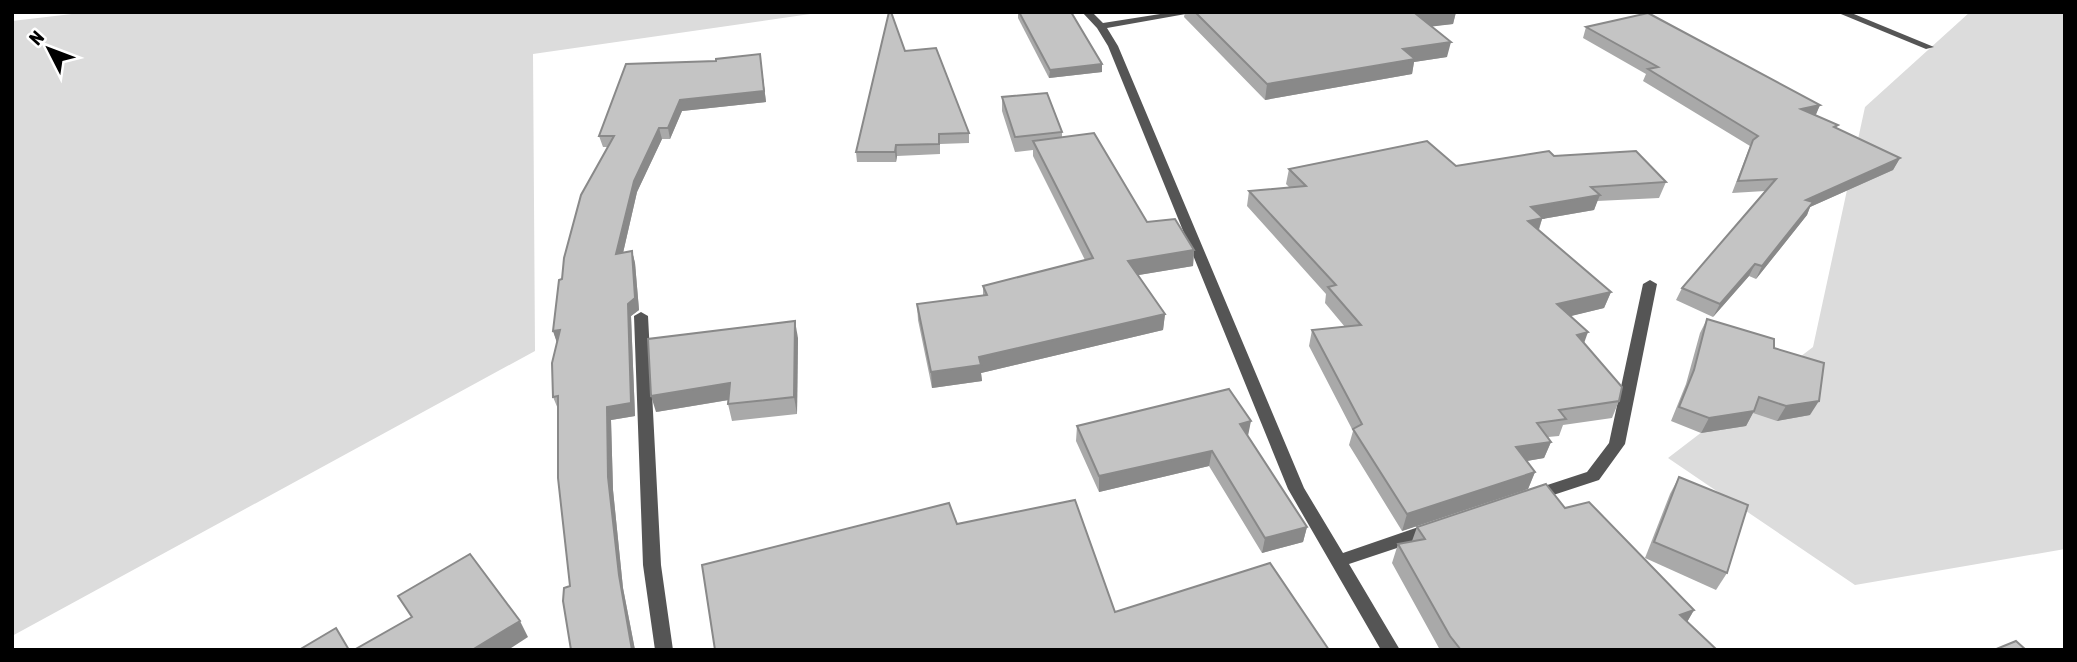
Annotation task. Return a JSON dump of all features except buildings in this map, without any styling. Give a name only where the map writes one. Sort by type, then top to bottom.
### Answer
[{"type":"street","points":[[1086,12],[1101,26],[1113,46],[1296,489],[1391,650]]},
{"type":"street","points":[[1101,26],[1193,12]]},
{"type":"street","points":[[1840,12],[1929,47]]},
{"type":"street","points":[[1516,501],[1592,476],[1617,444],[1650,284]]},
{"type":"street","points":[[641,316],[652,565],[664,650]]},
{"type":"street","points":[[1338,561],[1452,522]]},
{"type":"shaded area","points":[[89,12],[824,12],[533,54],[535,351],[12,636],[12,21]]},
{"type":"shaded area","points":[[1970,12],[2065,12],[2065,549],[1855,585],[1668,458],[1813,347],[1865,107]]}]
